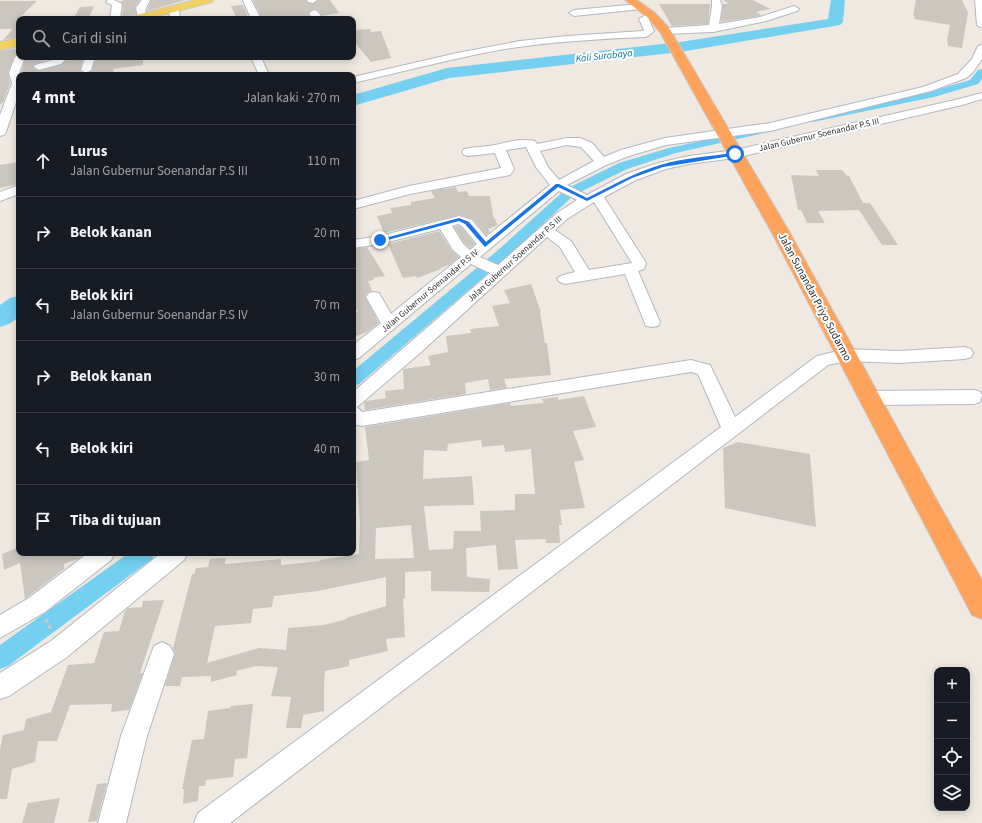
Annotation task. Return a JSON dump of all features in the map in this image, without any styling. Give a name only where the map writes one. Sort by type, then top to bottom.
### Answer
[{"type":"highway","name":"Jalan Sunandar Priyo Sudarmo","points":[[634,3],[651,16],[665,33],[781,233],[930,514],[982,606]]},
{"type":"main road","points":[[156,16],[174,14],[208,0]]},
{"type":"main road","points":[[0,46],[16,43]]},
{"type":"street","points":[[138,16],[146,0]]},
{"type":"street","points":[[247,0],[255,16]]},
{"type":"street","points":[[713,29],[717,6],[716,0]]},
{"type":"street","points":[[980,0],[982,25]]},
{"type":"street","points":[[111,2],[117,4],[115,16]]},
{"type":"street","points":[[574,13],[634,3]]},
{"type":"street","points":[[665,33],[713,29],[766,18],[794,9]]},
{"type":"street","points":[[356,79],[460,55],[520,44],[645,34],[649,31],[644,19],[651,16]]},
{"type":"street","name":"Jalan Gubernur Soenandar P.S IV","points":[[356,352],[472,259],[485,245],[560,186],[602,162],[625,153],[665,142],[724,135],[770,127],[900,99],[962,76],[973,65],[982,48]]},
{"type":"street","points":[[16,80],[14,73],[19,60]]},
{"type":"street","points":[[39,67],[59,60]]},
{"type":"street","points":[[86,70],[89,60]]},
{"type":"street","points":[[257,60],[263,72]]},
{"type":"street","points":[[0,132],[16,86]]},
{"type":"street","name":"Jalan Gubernur Soenandar P.S III","points":[[356,399],[497,271],[562,216],[587,197],[662,166],[734,152],[918,110],[958,103],[982,96]]},
{"type":"street","points":[[900,99],[918,110]]},
{"type":"street","points":[[533,149],[565,142],[581,142],[586,144],[602,162]]},
{"type":"street","points":[[468,152],[527,143],[531,144],[537,160],[560,186],[587,197],[639,262],[639,266],[630,269],[565,279]]},
{"type":"street","points":[[356,204],[409,190],[505,172],[508,169],[499,148]]},
{"type":"street","points":[[0,197],[16,190]]},
{"type":"street","points":[[356,244],[380,240],[444,225],[456,220],[462,220],[467,223],[485,245]]},
{"type":"street","points":[[444,225],[458,246],[472,259],[497,271]]},
{"type":"street","points":[[546,230],[566,244],[577,265],[585,275]]},
{"type":"street","points":[[630,269],[652,322]]},
{"type":"street","points":[[374,297],[390,325]]},
{"type":"street","points":[[208,823],[823,360],[846,355],[899,357],[965,353]]},
{"type":"street","points":[[356,417],[362,419],[691,366],[704,369],[731,429]]},
{"type":"street","points":[[868,398],[974,397]]},
{"type":"street","points":[[0,627],[37,605],[100,556]]},
{"type":"street","points":[[0,687],[59,648],[173,556]]},
{"type":"street","points":[[112,823],[134,736],[162,654]]},
{"type":"path","points":[[43,613],[53,634]]},
{"type":"building","points":[[124,0],[140,0],[135,7],[136,14],[122,16],[123,4],[121,2]]},
{"type":"building","points":[[151,0],[186,0],[147,11]]},
{"type":"building","points":[[253,0],[306,0],[308,3],[313,4],[318,0],[330,0],[339,13],[322,16],[318,10],[314,9],[308,13],[310,16],[261,16]]},
{"type":"building","points":[[723,0],[753,0],[770,9],[756,12],[761,15],[760,16],[721,22],[723,4],[729,4]]},
{"type":"building","points":[[916,0],[962,0],[968,13],[962,48],[948,46],[947,40],[950,25],[914,19],[915,16],[913,16]]},
{"type":"building","points":[[0,1],[37,1],[21,16],[16,16],[16,38],[3,40],[13,29],[0,29]]},
{"type":"building","points":[[659,4],[710,4],[708,24],[672,26]]},
{"type":"building","points":[[243,5],[248,16],[236,16],[231,6]]},
{"type":"building","points":[[94,6],[89,16],[75,16],[80,7]]},
{"type":"building","points":[[370,29],[371,32],[381,31],[391,58],[371,62],[356,44],[356,30]]},
{"type":"building","points":[[16,48],[16,55],[14,56],[8,72],[10,83],[3,103],[0,104],[0,51]]},
{"type":"building","points":[[25,60],[45,60],[34,64],[33,68],[39,71],[61,65],[67,60],[82,60],[80,71],[82,72],[21,72]]},
{"type":"building","points":[[95,60],[143,60],[143,65],[113,69],[114,72],[88,72],[92,70]]},
{"type":"building","points":[[16,162],[16,185],[0,188],[0,165]]},
{"type":"building","points":[[816,170],[842,170],[847,176],[849,176],[863,203],[870,203],[898,245],[882,245],[859,210],[818,211],[825,223],[807,223],[801,210],[798,210],[791,175],[819,176]]},
{"type":"building","points":[[456,187],[458,192],[467,191],[469,196],[490,196],[493,216],[498,225],[488,229],[490,232],[486,235],[473,219],[459,215],[384,233],[377,216],[392,213],[390,208],[411,205],[411,202],[435,198],[431,191]]},
{"type":"building","points":[[454,227],[461,227],[475,244],[470,248],[464,243]]},
{"type":"building","points":[[439,231],[452,251],[459,257],[449,265],[440,268],[441,269],[417,278],[416,276],[403,278],[388,244]]},
{"type":"building","points":[[367,247],[385,276],[373,278],[374,280],[368,281],[372,291],[368,292],[365,296],[379,323],[367,332],[356,336],[356,312],[358,312],[356,309],[356,249]]},
{"type":"building","points":[[531,284],[541,312],[551,375],[504,379],[507,388],[490,390],[488,379],[465,383],[466,394],[365,410],[364,403],[366,401],[386,398],[385,391],[404,389],[404,369],[431,365],[428,356],[448,352],[446,336],[471,333],[470,329],[499,326],[492,306],[510,303],[504,290]]},
{"type":"building","points":[[584,396],[596,427],[573,431],[584,460],[574,462],[585,508],[560,510],[562,525],[559,525],[560,543],[546,543],[546,539],[515,540],[518,569],[498,570],[496,545],[466,548],[467,577],[490,579],[489,592],[431,591],[431,571],[405,572],[405,598],[403,599],[405,637],[386,639],[388,651],[349,660],[349,666],[325,671],[324,711],[303,715],[301,728],[286,728],[291,697],[271,696],[278,667],[256,666],[236,671],[237,675],[211,682],[211,676],[182,677],[180,686],[165,686],[175,654],[173,648],[192,574],[194,574],[196,568],[208,567],[210,559],[226,558],[225,564],[281,559],[281,565],[356,556],[356,554],[359,554],[360,524],[356,462],[369,460],[365,427],[510,403],[511,406],[544,403],[542,399],[558,397],[558,400]],"holes":[[[481,440],[482,447],[504,445],[505,452],[531,449],[535,494],[515,494],[515,510],[480,511],[481,531],[454,531],[453,549],[429,550],[424,506],[474,505],[472,476],[423,479],[424,450],[447,451],[448,444]],[[411,525],[414,558],[375,559],[376,528]],[[386,577],[386,606],[324,625],[288,628],[286,650],[259,648],[207,663],[215,626],[251,623],[253,609],[272,607],[274,596],[318,591]]]},
{"type":"building","points":[[738,442],[810,454],[816,527],[725,508],[723,448]]},
{"type":"building","points":[[16,548],[16,556],[82,556],[64,564],[64,569],[25,599],[20,563],[4,570],[2,554]]},
{"type":"building","points":[[164,600],[140,673],[143,673],[129,710],[111,712],[112,704],[70,705],[57,741],[38,741],[35,762],[12,769],[7,799],[0,799],[0,749],[3,735],[24,730],[26,719],[51,712],[68,665],[94,663],[104,632],[119,631],[125,611],[128,608],[142,607],[143,601]]},
{"type":"building","points":[[253,704],[247,758],[235,759],[233,777],[206,780],[205,786],[199,786],[198,801],[183,804],[184,789],[182,789],[192,740],[204,739],[208,711],[230,708],[231,706]]},
{"type":"building","points":[[107,783],[97,821],[88,822],[97,784]]},
{"type":"building","points":[[60,798],[54,823],[22,823],[28,803]]},
{"type":"waterway","name":"Kali Surabaya","points":[[356,100],[447,73],[680,47],[835,22],[838,0]]},
{"type":"waterway","points":[[813,119],[934,94],[974,82],[982,72]]},
{"type":"waterway","points":[[356,377],[502,254],[570,192],[623,166],[673,150],[764,130]]},
{"type":"waterway","name":"Kali Surabaya","points":[[0,318],[16,306]]},
{"type":"waterway","points":[[0,658],[141,556]]},
{"type":"route","points":[[380,240],[444,225],[456,220],[462,220],[467,223],[485,245],[558,185],[587,200],[631,178],[662,166],[689,160],[735,154]]}]
